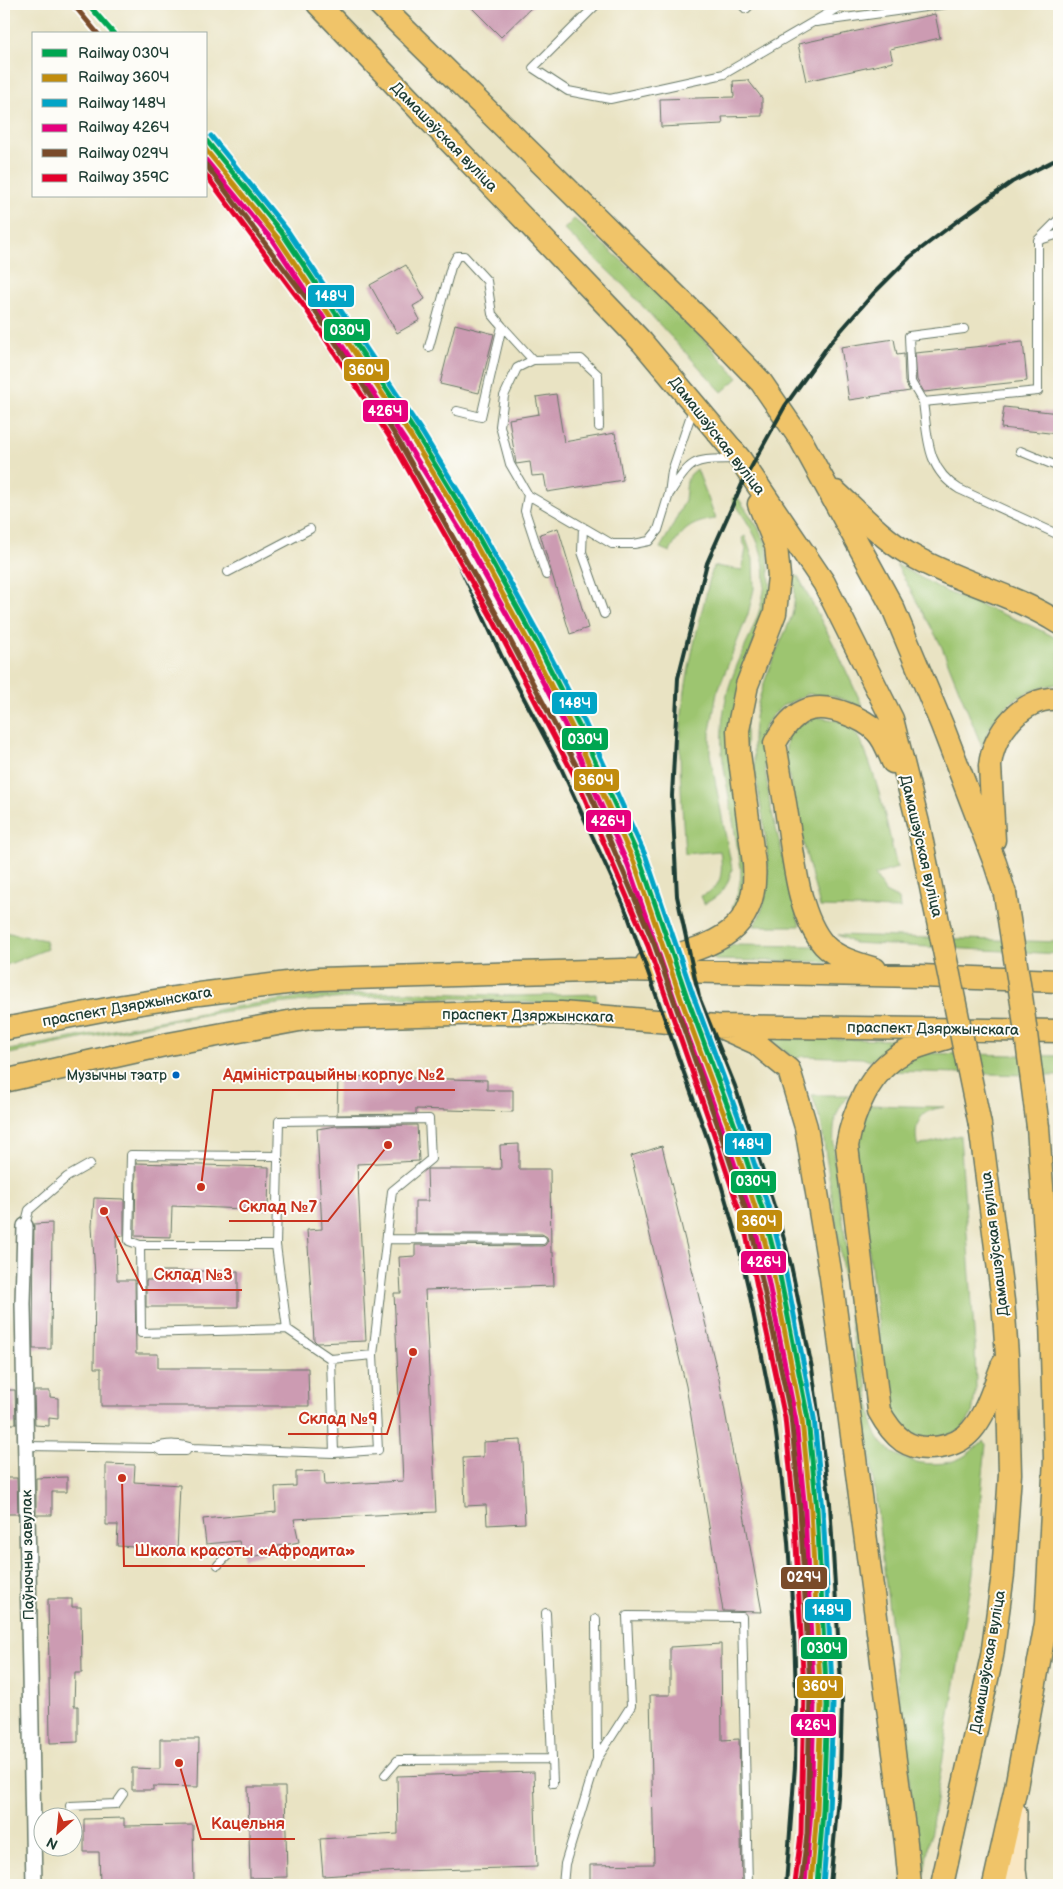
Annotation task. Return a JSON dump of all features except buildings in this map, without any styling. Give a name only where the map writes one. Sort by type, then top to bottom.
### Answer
[{"type":"main road","name":"Дамашэўская вуліца","points":[[318,4],[642,342],[740,459],[824,583],[892,719],[919,827],[980,1125],[1003,1301],[1007,1356],[1010,1474],[1002,1574],[992,1656],[942,1885]]},
{"type":"main road","points":[[379,4],[709,328],[761,382],[801,440],[893,608],[942,725],[995,863],[1005,894],[1022,1003],[1038,1127],[1051,1319],[1055,1458],[1046,1623],[1016,1787],[994,1885]]},
{"type":"main road","points":[[623,970],[707,946],[719,940],[739,923],[753,893],[754,863],[738,753],[738,730],[747,685],[775,613],[779,569],[776,546],[740,459]]},
{"type":"main road","points":[[825,482],[888,539],[908,553],[948,574],[1027,604],[1059,623]]},
{"type":"main road","points":[[995,863],[991,804],[991,754],[1008,722],[1015,716],[1036,702],[1059,699]]},
{"type":"main road","points":[[908,976],[877,970],[855,963],[825,946],[817,936],[804,906],[796,873],[775,743],[784,727],[796,714],[814,707],[829,708],[861,719],[878,733],[892,760],[919,827]]},
{"type":"main road","name":"праспект Дзяржынскага","points":[[4,1029],[180,996],[319,979],[623,970],[1059,981]]},
{"type":"main road","name":"праспект Дзяржынскага","points":[[4,1081],[169,1044],[310,1018],[492,1012],[561,1014],[717,1026],[1059,1031]]},
{"type":"main road","points":[[717,1026],[756,1043],[789,1070],[806,1127],[831,1277],[910,1885]]},
{"type":"main road","points":[[981,1029],[923,1045],[902,1054],[885,1068],[876,1076],[856,1111],[851,1124],[847,1146],[879,1411],[888,1428],[904,1441],[916,1446],[933,1447],[953,1444],[971,1432],[981,1417],[1007,1356]]},
{"type":"main road","points":[[1046,1623],[1059,1601]]},
{"type":"main road","points":[[1016,1787],[1015,1870],[1017,1885]]},
{"type":"street","name":"Паўночны завулак","points":[[25,1226],[23,1304],[34,1885]]},
{"type":"lane","points":[[597,4],[533,68],[568,91],[610,99],[724,74],[844,4]]},
{"type":"lane","points":[[741,4],[746,9],[751,4]]},
{"type":"lane","points":[[811,23],[905,7],[947,4]]},
{"type":"lane","points":[[923,402],[1038,391],[1038,240],[1059,220]]},
{"type":"lane","points":[[1038,240],[1059,234]]},
{"type":"lane","points":[[429,347],[451,267],[457,256],[464,256],[487,281],[492,314],[533,360]]},
{"type":"lane","points":[[457,411],[481,417],[502,326]]},
{"type":"lane","points":[[964,329],[909,336],[912,382],[923,402],[932,457],[939,472],[947,482],[1059,535]]},
{"type":"lane","points":[[599,427],[598,375],[581,359],[533,360],[518,368],[504,396],[500,426],[510,464],[528,495],[612,544],[634,544],[649,541],[658,530],[669,494],[672,471],[694,406]]},
{"type":"lane","points":[[1020,452],[1059,466]]},
{"type":"lane","points":[[669,494],[683,471],[692,464],[702,460],[740,459]]},
{"type":"lane","points":[[528,495],[525,511],[546,575]]},
{"type":"lane","points":[[583,527],[582,552],[604,614]]},
{"type":"lane","points":[[228,572],[310,529]]},
{"type":"lane","points":[[27,1446],[156,1448],[160,1446],[187,1446],[192,1448],[334,1453],[378,1450],[373,1355],[392,1191],[431,1159],[429,1120],[279,1121],[276,1245],[287,1329]]},
{"type":"lane","points":[[276,1245],[140,1245],[129,1241],[131,1155],[278,1156]]},
{"type":"lane","points":[[25,1226],[29,1210],[67,1177],[90,1164]]},
{"type":"lane","points":[[387,1239],[542,1240]]},
{"type":"lane","points":[[140,1245],[142,1333],[287,1329],[331,1359],[373,1355]]},
{"type":"lane","points":[[331,1359],[334,1453]]},
{"type":"lane","points":[[218,1565],[231,1552]]},
{"type":"lane","points":[[546,1613],[553,1783]]},
{"type":"lane","points":[[563,1885],[565,1864],[597,1759],[631,1706],[627,1616],[742,1617],[748,1885]]},
{"type":"lane","points":[[596,1619],[597,1759]]},
{"type":"lane","points":[[385,1775],[398,1760],[552,1759]]},
{"type":"lane","points":[[70,1806],[116,1804],[123,1794]]},
{"type":"green space","points":[[574,219],[660,294],[738,378],[722,392],[624,286],[564,229]]},
{"type":"green space","points":[[697,469],[716,519],[700,522],[688,528],[678,538],[670,552],[660,548],[685,500],[687,480]]},
{"type":"green space","points":[[736,495],[767,544],[771,594],[745,667],[748,855],[738,914],[732,908],[739,889],[741,868],[723,762],[722,728],[727,694],[760,607],[765,571],[756,538],[732,499]]},
{"type":"green space","points":[[745,536],[753,559],[754,589],[748,614],[717,693],[710,731],[710,754],[732,869],[728,882],[722,891],[715,898],[704,904],[701,896],[714,889],[720,878],[721,859],[720,851],[685,854],[680,764],[683,706],[690,661],[711,574],[714,566],[742,570],[746,549],[742,538]]},
{"type":"green space","points":[[896,564],[947,592],[1025,623],[1059,639],[1059,684],[1032,691],[1015,699],[993,722],[982,747],[941,645]]},
{"type":"green space","points":[[798,576],[836,649],[863,707],[834,696],[808,694],[782,706],[764,727],[761,740],[770,804],[800,926],[754,926],[763,906],[767,883],[767,859],[754,760],[754,725],[766,678],[792,615],[794,577]]},
{"type":"green space","points":[[817,717],[847,724],[856,733],[864,749],[872,769],[897,868],[875,875],[885,892],[899,899],[900,909],[820,907],[804,846],[785,758],[787,737],[795,727]]},
{"type":"green space","points":[[4,932],[45,940],[47,949],[4,966]]},
{"type":"green space","points":[[838,935],[1059,942],[1059,954],[854,943]]},
{"type":"green space","points":[[733,945],[814,946],[837,962],[715,960],[713,956]]},
{"type":"green space","points":[[403,992],[517,996],[596,994],[597,1007],[409,997],[304,1001],[175,1020],[4,1055],[4,1051],[227,1008],[301,997]]},
{"type":"green space","points":[[768,1038],[900,1040],[870,1061],[862,1058],[803,1056],[795,1059]]},
{"type":"green space","points":[[923,1053],[1059,1056],[1059,1076],[891,1071]]},
{"type":"green space","points":[[812,1095],[849,1095],[839,1110],[834,1125],[834,1159],[873,1426],[883,1444],[892,1452],[911,1461],[921,1463],[932,1464],[952,1461],[967,1455],[983,1441],[986,1444],[974,1567],[924,1874],[920,1872],[872,1467],[821,1122]]},
{"type":"green space","points":[[869,1105],[944,1107],[929,1111],[920,1118],[916,1132],[918,1146],[960,1135],[975,1346],[976,1388],[972,1414],[961,1431],[933,1439],[911,1434],[899,1422],[889,1405],[855,1145]]},
{"type":"railway","points":[[830,1885],[840,1776],[842,1701],[830,1503],[812,1368],[791,1265],[779,1221],[735,1086],[699,997],[677,896],[672,796],[678,678],[707,563],[742,484],[785,406],[830,343],[873,294],[910,257],[1012,182],[1059,158]]},
{"type":"railway","points":[[299,259],[397,438]]},
{"type":"railway","points":[[416,473],[502,657],[561,768],[624,905],[709,1143],[737,1239],[774,1417],[788,1542],[796,1698],[795,1766],[786,1885]]},
{"type":"rail line","name":"029Ч","points":[[73,4],[96,32]]},
{"type":"rail line","name":"030Ч","points":[[88,4],[112,32]]},
{"type":"rail line","name":"148Ч","points":[[211,136],[287,230],[422,432],[475,519],[544,644],[585,723],[646,857],[693,995],[744,1132],[770,1212],[786,1274],[814,1418],[823,1510],[833,1705],[829,1811],[823,1885]]},
{"type":"rail line","name":"030Ч","points":[[208,142],[282,233],[417,435],[470,522],[539,647],[579,726],[640,860],[687,997],[738,1134],[764,1214],[780,1276],[808,1419],[817,1510],[827,1705],[823,1811],[817,1885]]},
{"type":"rail line","name":"360Ч","points":[[208,152],[277,237],[412,438],[465,525],[533,650],[573,729],[634,862],[681,999],[732,1136],[758,1216],[774,1277],[802,1420],[811,1510],[821,1705],[817,1811],[811,1884]]},
{"type":"rail line","name":"426Ч","points":[[208,162],[272,240],[406,442],[459,528],[528,653],[568,731],[628,865],[675,1001],[726,1138],[752,1217],[768,1279],[796,1421],[805,1511],[814,1705],[811,1810],[805,1884]]},
{"type":"rail line","name":"029Ч","points":[[208,168],[309,302],[397,438],[498,617],[585,782],[654,944],[722,1138],[750,1223],[791,1417],[800,1509],[810,1689],[807,1834],[801,1885]]},
{"type":"rail line","name":"359С","points":[[208,178],[304,306],[392,441],[493,620],[579,785],[648,946],[716,1140],[744,1225],[785,1418],[794,1509],[804,1689],[801,1834],[795,1884]]},
{"type":"place","name":"Музычны тэатр","points":[[176,1075]]},
{"type":"place","name":"Склад №7","points":[[388,1145]]},
{"type":"place","name":"Адміністрацыйны корпус №2","points":[[201,1187]]},
{"type":"place","name":"Склад №3","points":[[104,1211]]},
{"type":"place","name":"Склад №9","points":[[413,1352]]},
{"type":"place","name":"Школа красоты «Афродита»","points":[[122,1478]]},
{"type":"place","name":"Кацельня","points":[[179,1763]]}]
